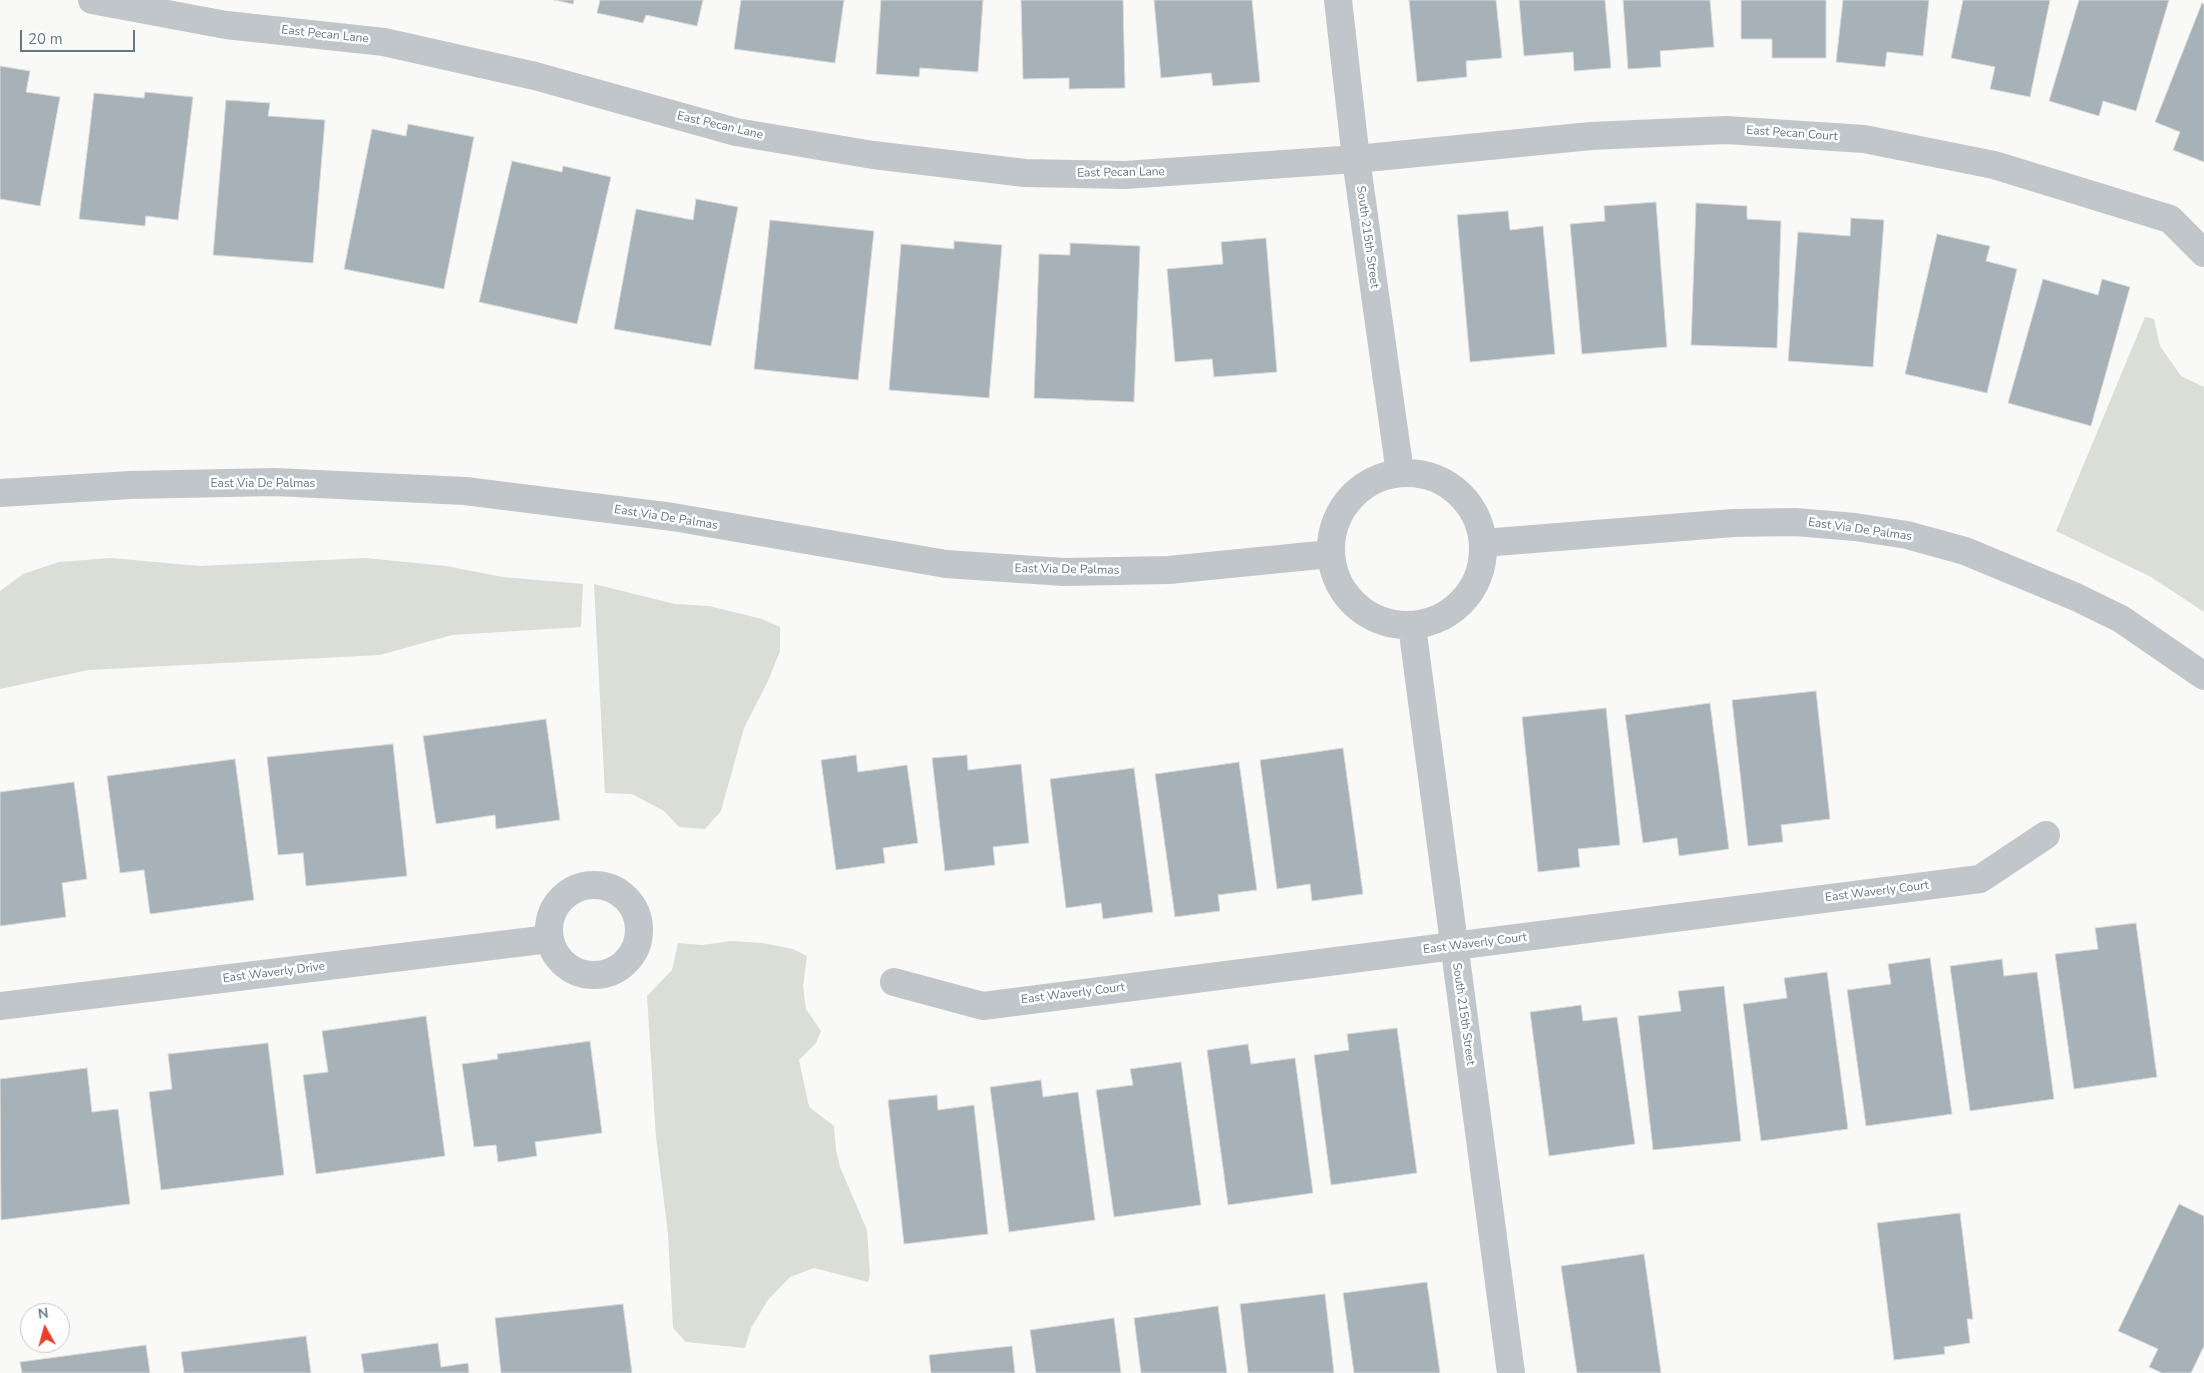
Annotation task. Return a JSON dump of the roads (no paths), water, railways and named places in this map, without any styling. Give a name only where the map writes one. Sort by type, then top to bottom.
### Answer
[{"type":"street","name":"East Pecan Lane","points":[[92,0],[226,25],[384,42],[535,76],[736,132],[873,155],[1025,173],[1126,175],[1356,159]]},
{"type":"street","name":"South 215th Street","points":[[1338,0],[1356,159],[1400,473]]},
{"type":"street","name":"East Pecan Court","points":[[1356,159],[1590,136],[1726,130],[1864,139],[1994,165],[2170,219],[2204,253]]},
{"type":"street","points":[[1400,473],[1424,474],[1447,483],[1465,499],[1478,519],[1483,543],[1482,567],[1472,590],[1457,608],[1436,620],[1412,626],[1388,624],[1366,614],[1347,598],[1335,577],[1330,554],[1332,531],[1341,509],[1357,491],[1377,478],[1400,473]]},
{"type":"street","name":"East Via De Palmas","points":[[0,493],[130,485],[276,482],[465,491],[673,517],[946,564],[1064,572],[1169,570],[1330,554]]},
{"type":"street","name":"East Via De Palmas","points":[[1483,543],[1675,526],[1742,523],[1795,522],[1855,527],[1907,535],[1964,551],[2076,597],[2121,619],[2204,676]]},
{"type":"street","name":"South 215th Street","points":[[1412,626],[1510,1373]]},
{"type":"street","name":"East Waverly Court","points":[[894,982],[983,1006],[1980,879],[2046,835]]},
{"type":"street","name":"East Waverly Drive","points":[[0,1006],[549,939]]}]
